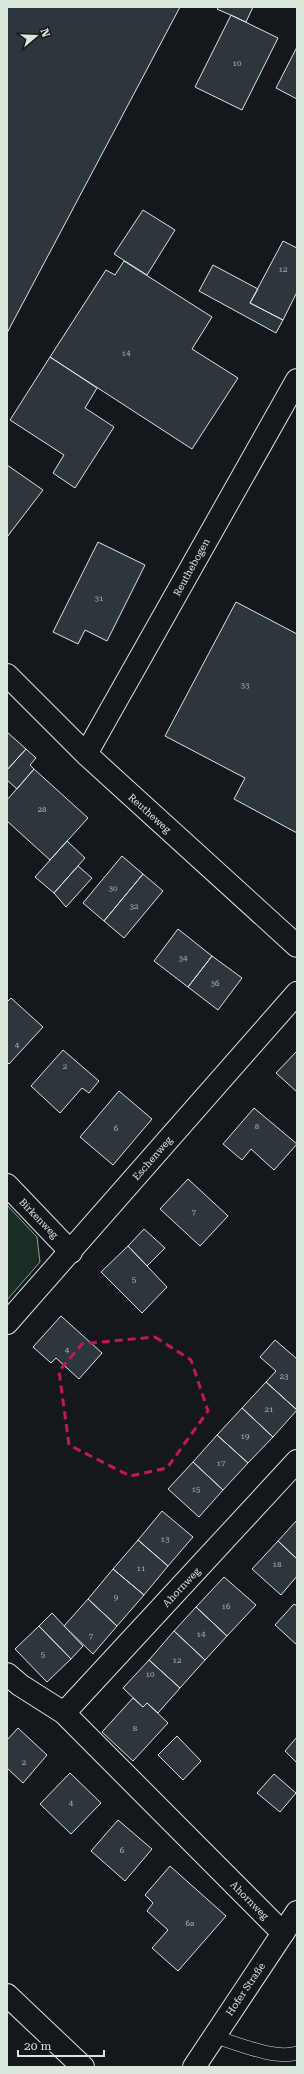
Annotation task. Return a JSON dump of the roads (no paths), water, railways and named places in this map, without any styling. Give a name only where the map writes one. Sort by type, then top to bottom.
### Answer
[{"type":"street","name":"Reuthebogen","points":[[86,754],[297,380]]},
{"type":"street","name":"Reutheweg","points":[[7,675],[86,754],[297,946]]},
{"type":"street","name":"Eschenweg","points":[[7,1323],[71,1252],[297,993]]},
{"type":"street","name":"Birkenweg","points":[[7,1185],[71,1252]]},
{"type":"street","name":"Ahornweg","points":[[64,1713],[297,1462]]},
{"type":"street","name":"Ahornweg","points":[[7,1674],[20,1685],[64,1713],[283,1933]]},
{"type":"street","name":"Hofer Straße","points":[[194,2067],[297,1912]]},
{"type":"street","points":[[7,1995],[82,2067]]},
{"type":"lane","points":[[214,2036],[274,2053],[288,2055],[297,2052]]}]
